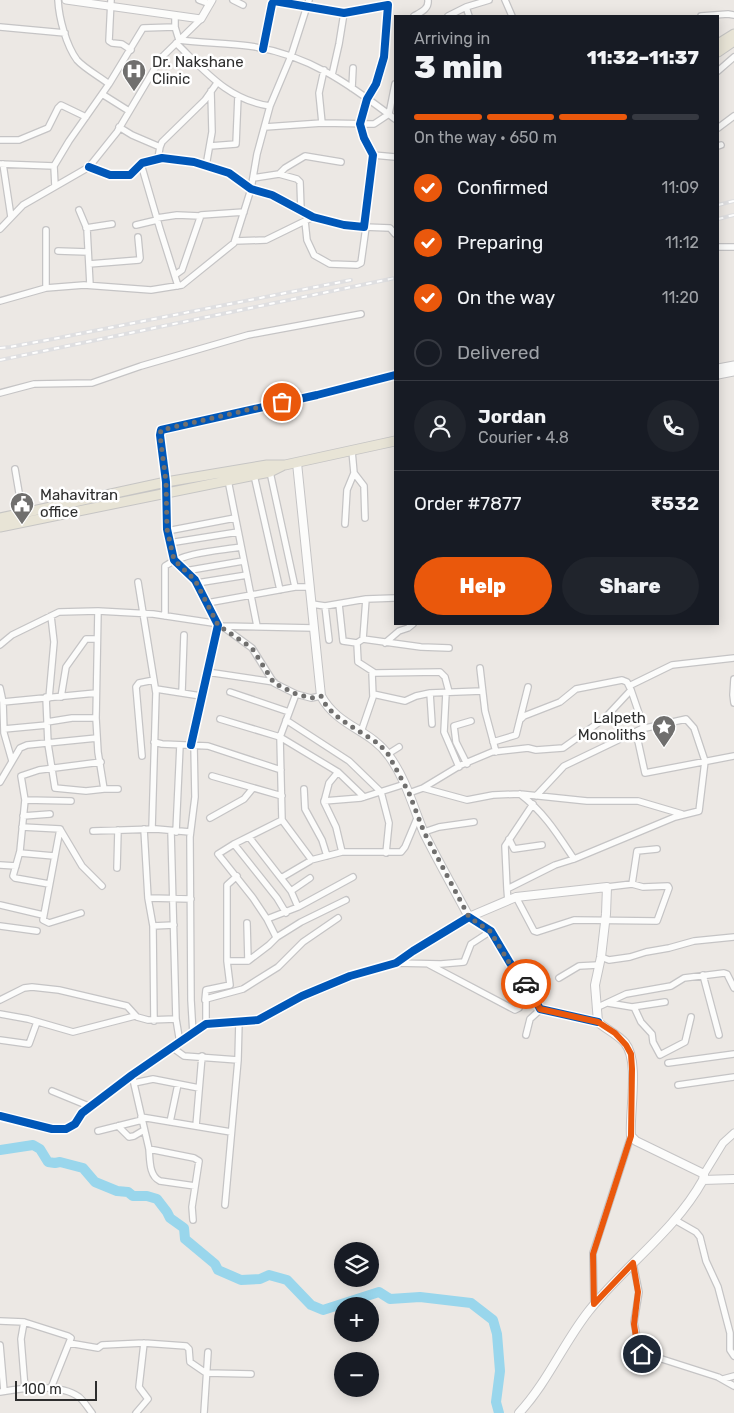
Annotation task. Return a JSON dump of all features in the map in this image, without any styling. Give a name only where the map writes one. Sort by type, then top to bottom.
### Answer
[{"type":"main road","points":[[719,43],[734,34]]},
{"type":"main road","points":[[719,51],[734,41]]},
{"type":"main road","points":[[0,527],[23,518],[166,482],[267,465],[297,463],[394,441]]},
{"type":"main road","points":[[297,463],[321,696],[327,707],[340,719],[379,744],[388,754],[409,793],[424,832],[469,917],[516,897],[607,887],[601,957],[594,985],[596,1008],[598,1022],[615,1033],[631,1054],[631,1136],[636,1141],[704,1177],[734,1179]]},
{"type":"main road","points":[[0,518],[23,518],[166,492],[270,472],[285,465]]},
{"type":"main road","points":[[519,1413],[530,1401],[569,1338],[594,1304],[667,1231],[704,1177]]},
{"type":"street","points":[[58,0],[59,16],[64,33],[78,60],[109,84]]},
{"type":"street","points":[[66,0],[111,3],[201,18]]},
{"type":"street","points":[[0,229],[22,205],[89,167],[119,127],[161,58],[201,18],[211,2],[199,0]]},
{"type":"street","points":[[233,0],[243,5]]},
{"type":"street","points":[[423,14],[428,6],[428,0]]},
{"type":"street","points":[[450,15],[466,7],[489,0]]},
{"type":"street","points":[[505,0],[512,15]]},
{"type":"street","points":[[263,49],[273,2],[308,3],[344,12],[388,2],[384,57],[376,84],[367,98],[360,124],[364,138],[373,155],[361,263],[357,265],[330,264],[313,253],[306,238],[305,221]]},
{"type":"street","points":[[111,3],[109,41],[122,44],[131,50]]},
{"type":"street","points":[[0,301],[46,288],[90,285],[151,290],[178,286],[187,283],[235,242],[270,106],[291,56],[308,3]]},
{"type":"street","points":[[466,7],[470,15]]},
{"type":"street","points":[[332,75],[340,44],[344,12]]},
{"type":"street","points":[[175,15],[178,42],[216,83],[238,96],[257,104],[270,106]]},
{"type":"street","points":[[714,15],[734,15]]},
{"type":"street","points":[[0,27],[64,33]]},
{"type":"street","points":[[55,186],[54,166],[131,50],[143,28],[175,27]]},
{"type":"street","points":[[178,42],[249,46],[291,56],[324,70],[394,118]]},
{"type":"street","points":[[719,70],[734,57]]},
{"type":"street","points":[[352,88],[353,68]]},
{"type":"street","points":[[322,123],[319,93],[324,70]]},
{"type":"street","points":[[158,158],[162,142],[205,100],[216,83]]},
{"type":"street","points":[[265,127],[322,123],[375,124],[389,114],[394,89]]},
{"type":"street","points":[[206,166],[212,132],[211,90]]},
{"type":"street","points":[[102,94],[129,111]]},
{"type":"street","points":[[210,146],[236,144],[238,96]]},
{"type":"street","points":[[0,140],[18,140],[48,128],[61,105],[86,117]]},
{"type":"street","points":[[719,127],[734,116]]},
{"type":"street","points":[[119,127],[160,147]]},
{"type":"street","points":[[373,155],[394,157]]},
{"type":"street","points":[[279,174],[285,168],[305,156],[341,162]]},
{"type":"street","points":[[89,167],[110,175],[130,175],[142,164],[158,158],[194,162],[229,173],[250,189],[272,196],[313,217],[344,225],[390,228],[394,233]]},
{"type":"street","points":[[12,217],[1,164],[54,166]]},
{"type":"street","points":[[142,164],[178,286]]},
{"type":"street","points":[[253,178],[279,174],[297,179],[300,182],[301,210]]},
{"type":"street","points":[[79,210],[86,228],[90,285]]},
{"type":"street","points":[[136,225],[177,214],[200,216],[204,214],[244,212]]},
{"type":"street","points":[[175,275],[181,271],[200,216]]},
{"type":"street","points":[[235,242],[268,240],[313,217]]},
{"type":"street","points":[[86,228],[112,224]]},
{"type":"street","points":[[46,230],[46,288]]},
{"type":"street","points":[[89,264],[139,260],[138,237]]},
{"type":"street","points":[[719,248],[734,247]]},
{"type":"street","points":[[58,251],[88,252]]},
{"type":"street","points":[[0,393],[34,384],[92,383],[141,366],[248,335],[361,314]]},
{"type":"street","points":[[719,368],[734,366]]},
{"type":"street","points":[[719,375],[734,372]]},
{"type":"street","points":[[321,696],[311,698],[296,694],[274,683],[252,648],[220,626],[196,583],[174,560],[167,531],[166,482],[160,435],[163,428],[317,395],[394,375]]},
{"type":"street","points":[[345,524],[347,490],[354,473],[352,451]]},
{"type":"street","points":[[15,469],[23,518]]},
{"type":"street","points":[[270,472],[295,587]]},
{"type":"street","points":[[354,473],[363,484],[365,518]]},
{"type":"street","points":[[254,475],[280,590]]},
{"type":"street","points":[[228,480],[257,626]]},
{"type":"street","points":[[167,531],[235,518]]},
{"type":"street","points":[[169,543],[238,532]]},
{"type":"street","points":[[165,616],[164,568],[174,560],[241,547]]},
{"type":"street","points":[[185,571],[243,561]]},
{"type":"street","points":[[196,583],[247,574]]},
{"type":"street","points":[[138,582],[145,614],[156,690],[152,829]]},
{"type":"street","points":[[207,603],[295,587],[310,587]]},
{"type":"street","points":[[312,604],[325,606],[366,599],[394,598]]},
{"type":"street","points":[[366,599],[358,662],[372,672],[440,672],[445,676],[449,692],[444,732],[459,767]]},
{"type":"street","points":[[339,604],[343,641],[449,648]]},
{"type":"street","points":[[325,606],[329,640]]},
{"type":"street","points":[[98,611],[96,718],[104,788]]},
{"type":"street","points":[[0,645],[12,635],[59,612],[98,611],[145,614],[220,626],[314,628]]},
{"type":"street","points":[[51,616],[54,645],[47,697],[47,724],[55,788],[86,790],[118,789]]},
{"type":"street","points":[[398,625],[398,631]]},
{"type":"street","points":[[385,643],[398,631],[412,625]]},
{"type":"street","points":[[193,1034],[190,832],[195,797],[193,745],[201,696],[220,626]]},
{"type":"street","points":[[182,692],[184,635]]},
{"type":"street","points":[[61,697],[67,665],[86,639],[97,639]]},
{"type":"street","points":[[409,793],[423,788],[459,767],[494,752],[528,748],[536,750],[563,748],[605,718],[630,688],[672,665],[734,658]]},
{"type":"street","points":[[480,668],[482,691],[494,752]]},
{"type":"street","points":[[207,672],[274,682]]},
{"type":"street","points":[[362,732],[373,694],[372,672]]},
{"type":"street","points":[[734,679],[734,703]]},
{"type":"street","points":[[142,756],[136,687],[138,683],[154,680]]},
{"type":"street","points":[[521,719],[524,716],[560,702],[576,689],[622,680],[627,682],[630,688],[644,728]]},
{"type":"street","points":[[493,742],[515,736],[528,687]]},
{"type":"street","points":[[0,688],[3,702],[3,726],[12,761]]},
{"type":"street","points":[[156,690],[201,696]]},
{"type":"street","points":[[373,694],[405,701],[430,693],[482,691]]},
{"type":"street","points":[[230,692],[289,712]]},
{"type":"street","points":[[3,702],[96,693]]},
{"type":"street","points":[[430,693],[432,724]]},
{"type":"street","points":[[296,694],[280,737],[282,820],[311,860]]},
{"type":"street","points":[[3,726],[47,724],[72,718],[96,718]]},
{"type":"street","points":[[220,719],[280,737],[338,772],[364,797]]},
{"type":"street","points":[[507,889],[555,865],[675,817],[699,811],[705,762],[694,728],[686,719],[644,728],[561,768],[536,796]]},
{"type":"street","points":[[286,720],[349,761],[381,792],[389,822],[386,853]]},
{"type":"street","points":[[467,764],[456,742],[454,726],[471,721]]},
{"type":"street","points":[[636,732],[645,773],[734,756]]},
{"type":"street","points":[[0,782],[20,748],[27,745],[97,738]]},
{"type":"street","points":[[154,742],[208,746],[281,770]]},
{"type":"street","points":[[180,745],[173,831],[176,1019],[180,1043]]},
{"type":"street","points":[[388,754],[400,747]]},
{"type":"street","points":[[49,884],[15,878],[13,875],[20,853],[24,800],[22,775],[52,768],[101,762]]},
{"type":"street","points":[[338,772],[328,783],[324,801],[337,831],[342,852]]},
{"type":"street","points":[[212,776],[282,796]]},
{"type":"street","points":[[324,801],[364,797],[404,784]]},
{"type":"street","points":[[210,818],[244,799],[253,788]]},
{"type":"street","points":[[423,788],[466,800],[496,795],[520,794],[587,801],[638,801],[684,815]]},
{"type":"street","points":[[304,790],[305,809],[322,840],[327,856]]},
{"type":"street","points":[[520,794],[533,804],[551,824],[574,859]]},
{"type":"street","points":[[24,800],[71,801]]},
{"type":"street","points":[[508,901],[505,846],[533,804]]},
{"type":"street","points":[[23,816],[50,814]]},
{"type":"street","points":[[280,878],[311,860],[342,852],[398,853],[404,850],[418,816]]},
{"type":"street","points":[[276,938],[267,919],[237,876],[218,854],[282,820]]},
{"type":"street","points":[[424,832],[439,827],[474,822]]},
{"type":"street","points":[[22,827],[60,828]]},
{"type":"street","points":[[60,828],[43,920],[49,923],[81,913]]},
{"type":"street","points":[[60,828],[82,866],[102,886]]},
{"type":"street","points":[[144,829],[148,898],[153,926],[154,1021]]},
{"type":"street","points":[[93,831],[152,829],[190,832]]},
{"type":"street","points":[[117,868],[118,830]]},
{"type":"street","points":[[249,837],[290,891],[298,907]]},
{"type":"street","points":[[509,839],[514,849],[542,845]]},
{"type":"street","points":[[234,844],[277,898],[286,913]]},
{"type":"street","points":[[632,884],[637,851],[657,848]]},
{"type":"street","points":[[20,853],[54,856]]},
{"type":"street","points":[[0,865],[16,866]]},
{"type":"street","points":[[206,1024],[206,990],[230,985],[227,961],[227,885],[237,876]]},
{"type":"street","points":[[267,919],[286,913],[353,877]]},
{"type":"street","points":[[290,891],[310,878]]},
{"type":"street","points":[[516,897],[536,932],[574,920],[605,919],[657,922],[669,887],[643,887],[632,884],[607,887]]},
{"type":"street","points":[[148,898],[191,899]]},
{"type":"street","points":[[227,961],[248,960],[270,945],[276,938],[301,922],[346,900]]},
{"type":"street","points":[[0,905],[43,915]]},
{"type":"street","points":[[396,963],[469,917],[490,931],[510,964],[528,986],[541,1009],[598,1022]]},
{"type":"street","points":[[205,1000],[243,989],[250,985],[278,967],[303,942],[338,918]]},
{"type":"street","points":[[247,923],[248,960]]},
{"type":"street","points":[[153,926],[174,925]]},
{"type":"street","points":[[0,926],[36,931]]},
{"type":"street","points":[[0,1116],[52,1129],[66,1129],[75,1124],[82,1113],[132,1075],[206,1024],[258,1020],[302,996],[350,976],[396,963],[464,962],[471,944],[490,931]]},
{"type":"street","points":[[601,957],[609,960],[630,957],[694,941],[734,936]]},
{"type":"street","points":[[428,964],[515,1010],[519,1008],[528,986]]},
{"type":"street","points":[[559,978],[579,966],[598,965]]},
{"type":"street","points":[[596,1008],[627,994],[670,986],[684,978],[704,975],[726,973],[734,988]]},
{"type":"street","points":[[704,975],[718,1035]]},
{"type":"street","points":[[0,1000],[26,988],[59,990],[127,1006],[135,1016]]},
{"type":"street","points":[[608,1003],[634,1007],[665,1002]]},
{"type":"street","points":[[634,1007],[641,1022],[652,1034],[653,1042],[660,1055],[685,1042],[691,1017]]},
{"type":"street","points":[[526,1035],[530,1019],[541,1009]]},
{"type":"street","points":[[0,1014],[76,1032],[135,1016],[154,1021],[176,1019]]},
{"type":"street","points":[[225,1205],[238,1060],[239,1021]]},
{"type":"street","points":[[0,1040],[29,1044],[36,1022]]},
{"type":"street","points":[[173,1048],[184,1056],[238,1060]]},
{"type":"street","points":[[668,1063],[734,1054]]},
{"type":"street","points":[[196,1126],[202,1056]]},
{"type":"street","points":[[132,1075],[149,1149],[152,1173],[160,1181],[195,1186]]},
{"type":"street","points":[[678,1085],[734,1077]]},
{"type":"street","points":[[134,1084],[151,1079],[199,1088]]},
{"type":"street","points":[[170,1122],[178,1084]]},
{"type":"street","points":[[52,1091],[91,1106]]},
{"type":"street","points":[[98,1131],[142,1118],[231,1132]]},
{"type":"street","points":[[118,1126],[129,1137],[144,1130]]},
{"type":"street","points":[[704,1177],[723,1143],[734,1133]]},
{"type":"street","points":[[594,1304],[593,1254],[631,1136]]},
{"type":"street","points":[[149,1149],[197,1159],[199,1165],[192,1220]]},
{"type":"street","points":[[675,1220],[696,1232],[700,1237],[706,1262],[718,1286],[730,1333],[730,1350],[734,1356]]},
{"type":"street","points":[[633,1263],[638,1292],[634,1324],[640,1352],[722,1379],[734,1386]]},
{"type":"street","points":[[0,1321],[24,1322],[71,1338],[51,1388]]},
{"type":"street","points":[[24,1322],[21,1339],[25,1389]]},
{"type":"street","points":[[69,1343],[98,1348],[102,1345],[144,1343],[187,1347],[190,1362],[206,1373],[251,1374]]},
{"type":"street","points":[[136,1413],[148,1399],[139,1387],[144,1343]]},
{"type":"street","points":[[0,1344],[2,1392],[51,1388],[64,1390],[79,1398],[92,1413]]},
{"type":"street","points":[[204,1413],[208,1352]]},
{"type":"street","points":[[722,1379],[734,1376]]},
{"type":"waterway","points":[[0,1150],[33,1145],[40,1149],[48,1162],[60,1162],[83,1168],[95,1182],[117,1191],[128,1192],[133,1196],[147,1196],[157,1199],[170,1218],[184,1228],[185,1239],[215,1264],[218,1270],[241,1280],[260,1279],[269,1275],[287,1280],[311,1305],[323,1310],[379,1292],[390,1299],[420,1297],[471,1303],[493,1320],[497,1334],[500,1371],[496,1402],[499,1413]]},
{"type":"railway","points":[[719,205],[734,201]]},
{"type":"railway","points":[[719,219],[734,215]]},
{"type":"railway","points":[[0,360],[394,278]]},
{"type":"railway","points":[[0,348],[351,280]]},
{"type":"cycle path","points":[[89,167],[110,175],[130,175],[142,163],[162,158],[194,162],[229,173],[251,189],[272,195],[313,217],[344,225],[364,227],[373,155],[364,138],[360,124],[367,99],[376,84],[384,57],[388,5],[344,13],[274,1],[263,49]]},
{"type":"cycle path","points":[[191,745],[218,625],[195,580],[174,560],[167,529],[166,482],[161,430],[317,395],[394,375]]},
{"type":"cycle path","points":[[0,1116],[52,1129],[66,1129],[75,1124],[82,1113],[132,1075],[206,1024],[258,1020],[302,996],[350,976],[396,963],[469,917],[491,931],[510,963],[531,991],[540,1009],[598,1022]]},
{"type":"way so far","points":[[282,402],[161,430],[166,482],[167,529],[174,560],[195,580],[218,625],[252,648],[274,683],[296,694],[311,698],[321,696],[327,707],[340,719],[379,744],[388,754],[409,793],[424,832],[469,917],[490,931],[510,964],[526,984]]},
{"type":"place","name":"Dr. Nakshane Clinic","points":[[134,92]]},
{"type":"place","name":"Mahavitran office","points":[[22,525]]},
{"type":"place","name":"Lalpeth Monoliths","points":[[664,748]]},
{"type":"route","points":[[526,984],[541,1010],[598,1022],[615,1033],[631,1054],[631,1136],[592,1261],[594,1304],[633,1263],[638,1285],[638,1301],[634,1324],[638,1350],[642,1354]]}]
